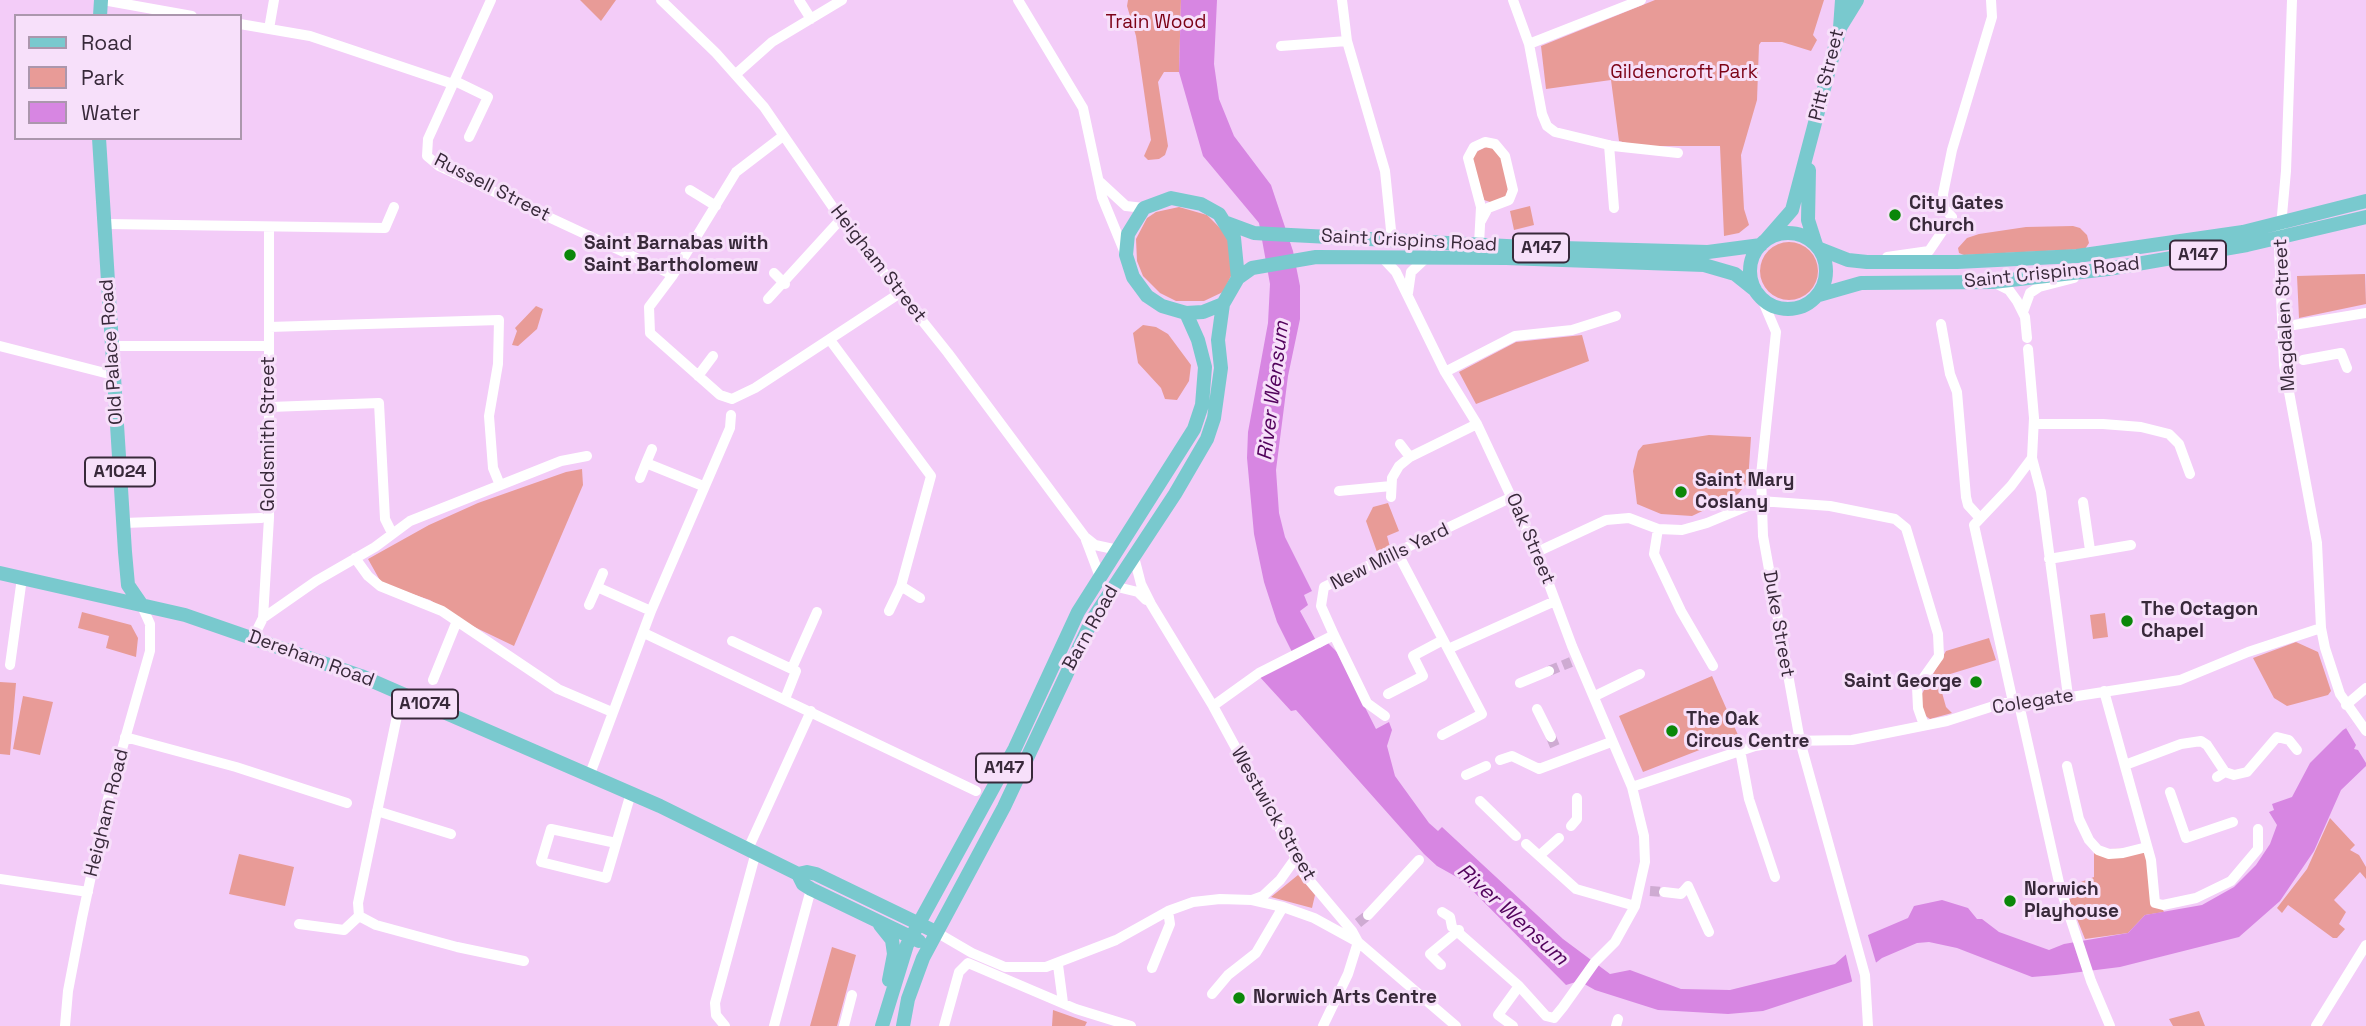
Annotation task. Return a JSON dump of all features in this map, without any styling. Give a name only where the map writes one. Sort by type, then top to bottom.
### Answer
[{"type":"main road","name":"Pitt Street","points":[[1762,243],[1792,210],[1829,60],[1840,28],[1842,0]]},
{"type":"main road","points":[[1840,28],[1857,0]]},
{"type":"main road","name":"Old Palace Road","points":[[99,140],[128,585],[141,604]]},
{"type":"main road","name":"Pitt Street","points":[[1809,149],[1808,220],[1818,247]]},
{"type":"main road","name":"A147","points":[[1143,208],[1171,198],[1201,204],[1227,223]]},
{"type":"main road","name":"Saint Crispins Road","points":[[1227,223],[1254,233],[1301,236],[1690,252],[1762,243],[1785,233],[1807,238],[1818,247],[1848,260],[1867,262],[2026,259],[2185,242],[2242,232],[2366,201]]},
{"type":"main road","points":[[1143,208],[1128,234],[1126,255],[1133,277],[1147,296],[1162,306],[1186,313],[1203,312],[1223,304]]},
{"type":"main road","name":"Saint Crispins Road","points":[[1238,278],[1252,268],[1300,259],[1381,256],[1704,265],[1735,274],[1759,295],[1785,310],[1810,303],[1819,295],[1861,284],[1993,282],[2029,286],[2108,269],[2233,248],[2366,216]]},
{"type":"main road","points":[[1227,223],[1237,250],[1238,278]]},
{"type":"main road","points":[[1759,295],[1750,275],[1752,258],[1762,243]]},
{"type":"main road","points":[[1818,247],[1827,272],[1819,295]]},
{"type":"main road","name":"Barn Road","points":[[929,947],[1004,807],[1088,628],[1207,439],[1220,384],[1218,340],[1223,304],[1238,278]]},
{"type":"main road","name":"Barn Road","points":[[919,921],[1015,748],[1079,612],[1188,444],[1202,405],[1205,367],[1186,313]]},
{"type":"main road","name":"Dereham Road","points":[[0,573],[141,604],[253,638],[402,692],[590,774],[752,851],[798,874],[803,884],[811,889],[929,947]]},
{"type":"main road","name":"Dereham Road","points":[[798,874],[816,874],[919,921],[936,932]]},
{"type":"main road","name":"A147","points":[[875,921],[890,934],[894,954],[882,1026]]},
{"type":"main road","name":"A147","points":[[882,1026],[911,937],[919,921]]},
{"type":"main road","name":"A147","points":[[902,1026],[908,999],[929,947]]},
{"type":"street","points":[[102,0],[181,14]]},
{"type":"street","points":[[269,29],[274,0]]},
{"type":"street","name":"Russell Street","points":[[491,0],[428,139],[427,156],[673,275]]},
{"type":"street","name":"Heigham Street","points":[[661,0],[736,74],[841,219],[1085,537],[1100,577]]},
{"type":"street","points":[[799,0],[811,19]]},
{"type":"street","points":[[736,74],[772,42],[842,0]]},
{"type":"street","points":[[1018,0],[1083,108],[1101,182],[1102,197],[1126,255]]},
{"type":"street","points":[[1342,0],[1347,41],[1385,171],[1392,240]]},
{"type":"street","points":[[1513,0],[1530,44],[1542,114],[1547,126],[1555,132],[1609,145],[1639,151],[1678,153]]},
{"type":"street","points":[[1530,44],[1641,0]]},
{"type":"street","points":[[1867,262],[1894,255],[1924,254],[1936,244],[1952,217],[1944,208],[1945,183],[1952,150],[1992,17],[1991,0]]},
{"type":"street","name":"Magdalen Street","points":[[2292,0],[2286,171],[2279,248],[2282,327],[2294,362],[2318,542],[2321,628],[2329,662],[2346,705],[2366,731]]},
{"type":"street","points":[[242,24],[335,43],[488,97],[469,137]]},
{"type":"street","points":[[1281,46],[1347,41]]},
{"type":"street","points":[[783,136],[736,172],[673,275],[649,307],[650,333],[720,395],[733,399],[830,340],[900,293]]},
{"type":"street","points":[[1479,244],[1481,221],[1468,158],[1474,147],[1485,142],[1495,144],[1505,156],[1513,190],[1509,200],[1488,208],[1481,221]]},
{"type":"street","points":[[1609,145],[1614,208]]},
{"type":"street","points":[[1101,182],[1126,206],[1143,208]]},
{"type":"street","points":[[690,190],[716,206]]},
{"type":"street","points":[[105,224],[385,228],[394,207]]},
{"type":"street","points":[[768,299],[785,284],[841,219]]},
{"type":"street","name":"Goldsmith Street","points":[[253,638],[263,618],[270,407],[269,227]]},
{"type":"street","name":"Oak Street","points":[[1381,256],[1396,272],[1445,372],[1477,425],[1537,552],[1575,661],[1595,696],[1611,742],[1632,787],[1644,836],[1645,892],[1615,942],[1595,962],[1549,1022]]},
{"type":"street","points":[[1409,299],[1407,281],[1411,272],[1416,264],[1429,257]]},
{"type":"street","points":[[774,273],[785,284]]},
{"type":"street","points":[[1993,282],[2009,290],[2023,312]]},
{"type":"street","points":[[2029,286],[2023,312],[2034,424],[2032,458],[2041,492],[2068,696]]},
{"type":"street","name":"Duke Street","points":[[1759,295],[1774,323],[1776,340],[1760,501],[1778,633],[1800,741],[1864,972],[1868,1026]]},
{"type":"street","points":[[2282,327],[2366,313]]},
{"type":"street","points":[[1445,372],[1515,336],[1572,330],[1616,316]]},
{"type":"street","points":[[269,327],[499,320],[498,364],[492,389],[489,428],[493,468],[500,485]]},
{"type":"street","points":[[1941,324],[1950,374],[1957,392],[1966,497],[1968,505],[1979,517]]},
{"type":"street","points":[[830,340],[931,476],[901,586],[889,611]]},
{"type":"street","points":[[0,346],[113,375]]},
{"type":"street","points":[[112,346],[269,346]]},
{"type":"street","points":[[2294,362],[2341,353],[2347,368]]},
{"type":"street","points":[[698,376],[713,356]]},
{"type":"street","points":[[270,407],[379,404],[385,519],[392,533]]},
{"type":"street","points":[[590,774],[651,611],[730,428],[731,415]]},
{"type":"street","points":[[2034,424],[2103,424],[2141,427],[2169,434],[2179,444],[2190,474]]},
{"type":"street","points":[[1339,491],[1391,491],[1398,466],[1410,457],[1477,425]]},
{"type":"street","points":[[1400,444],[1410,457]]},
{"type":"street","points":[[640,478],[652,449]]},
{"type":"street","points":[[263,618],[316,580],[410,521],[561,461],[587,456]]},
{"type":"street","points":[[2032,458],[2011,486],[1979,517],[1974,525],[1975,535],[2024,727],[2060,887],[2091,981],[2110,1026]]},
{"type":"street","points":[[646,464],[703,486]]},
{"type":"street","name":"New Mills Yard","points":[[1385,716],[1367,703],[1321,606],[1327,586],[1512,497]]},
{"type":"street","points":[[1537,552],[1615,518],[1629,518],[1658,529],[1695,527],[1760,501],[1792,501],[1895,519],[1906,528],[1938,634],[1940,650],[1935,665],[1917,687],[1918,708],[1924,725]]},
{"type":"street","points":[[2049,559],[2091,554],[2083,502]]},
{"type":"street","points":[[124,523],[246,512],[261,518]]},
{"type":"street","points":[[1658,529],[1654,554],[1681,611],[1713,666]]},
{"type":"street","points":[[1085,537],[1095,545],[1118,550]]},
{"type":"street","points":[[2090,550],[2131,545]]},
{"type":"street","points":[[1397,552],[1482,714],[1442,735]]},
{"type":"street","name":"Westwick Street","points":[[1134,556],[1141,583],[1151,604],[1213,706],[1295,859],[1354,926],[1358,942],[1456,1026]]},
{"type":"street","points":[[355,558],[368,576],[380,586],[416,598],[457,621],[558,689],[612,712]]},
{"type":"street","points":[[589,605],[603,573]]},
{"type":"street","points":[[10,665],[22,578]]},
{"type":"street","points":[[901,586],[920,598]]},
{"type":"street","points":[[1113,586],[1138,592],[1151,604]]},
{"type":"street","points":[[597,587],[651,611]]},
{"type":"street","points":[[1388,694],[1423,676],[1413,656],[1555,601]]},
{"type":"street","name":"Heigham Road","points":[[65,1026],[68,991],[88,892],[125,737],[150,651],[150,624],[141,604]]},
{"type":"street","points":[[792,668],[817,612]]},
{"type":"street","points":[[433,680],[457,621]]},
{"type":"street","name":"Colegate","points":[[1632,787],[1755,746],[1800,741],[1852,740],[2016,703],[2180,680],[2248,652],[2321,628]]},
{"type":"street","points":[[644,634],[976,791]]},
{"type":"street","points":[[1213,706],[1259,673],[1334,635]]},
{"type":"street","points":[[732,640],[796,671],[785,699]]},
{"type":"street","points":[[1520,682],[1549,671]]},
{"type":"street","points":[[1595,696],[1640,674]]},
{"type":"street","points":[[2346,705],[2366,688]]},
{"type":"street","points":[[2104,691],[2147,847],[2155,903],[2175,904],[2211,893],[2231,881],[2258,849],[2258,829]]},
{"type":"street","points":[[359,916],[358,903],[402,692]]},
{"type":"street","points":[[1537,709],[1551,737]]},
{"type":"street","points":[[725,1026],[716,1015],[716,1003],[752,851],[811,712]]},
{"type":"street","points":[[125,737],[236,767],[347,803]]},
{"type":"street","points":[[2125,765],[2181,744],[2201,741],[2221,774],[2234,775],[2247,772],[2277,737],[2288,740],[2297,750]]},
{"type":"street","points":[[1500,760],[1512,756],[1531,768],[1539,769],[1611,742]]},
{"type":"street","points":[[1556,749],[1561,761]]},
{"type":"street","points":[[1740,750],[1749,799],[1775,877]]},
{"type":"street","points":[[1466,775],[1486,766]]},
{"type":"street","points":[[2067,766],[2080,819],[2089,840],[2098,850],[2109,854],[2147,847]]},
{"type":"street","points":[[2170,792],[2186,838],[2233,822]]},
{"type":"street","points":[[616,843],[551,828],[541,862],[606,878],[631,793]]},
{"type":"street","points":[[1571,826],[1577,819],[1577,798]]},
{"type":"street","points":[[1480,801],[1516,836]]},
{"type":"street","points":[[377,811],[451,834]]},
{"type":"street","points":[[1541,855],[1559,838]]},
{"type":"street","points":[[1526,844],[1576,889],[1635,906]]},
{"type":"street","points":[[1252,900],[1263,896],[1280,880],[1295,859]]},
{"type":"street","points":[[1368,915],[1419,860]]},
{"type":"street","points":[[0,880],[88,892]]},
{"type":"street","points":[[1664,892],[1681,894],[1688,886],[1709,932]]},
{"type":"street","points":[[762,1019],[774,1024],[811,889]]},
{"type":"street","points":[[936,932],[972,954],[1005,967],[1028,969],[1058,965],[1116,940],[1168,911],[1193,902],[1252,900],[1283,906],[1314,918],[1358,942],[1348,974],[1323,1026]]},
{"type":"street","points":[[1212,994],[1227,975],[1256,953],[1283,906]]},
{"type":"street","points":[[1152,968],[1170,924],[1168,911]]},
{"type":"street","points":[[1443,912],[1450,917],[1452,927],[1459,930],[1519,986],[1549,1022]]},
{"type":"street","points":[[299,924],[344,930],[359,916]]},
{"type":"street","points":[[359,916],[376,925],[457,947],[524,961]]},
{"type":"street","points":[[1441,965],[1430,954],[1459,930]]},
{"type":"street","points":[[2324,1023],[2366,945]]},
{"type":"street","points":[[944,1026],[958,972],[968,963],[1063,1003],[1131,1026]]},
{"type":"street","points":[[1058,965],[1063,1003]]},
{"type":"street","points":[[1513,1026],[1498,1014],[1519,986]]},
{"type":"street","points":[[844,1026],[852,995]]},
{"type":"street","points":[[703,1006],[716,1003]]},
{"type":"green space","points":[[580,0],[616,0],[601,21]]},
{"type":"green space","name":"Train Wood","points":[[1128,0],[1181,0],[1179,72],[1164,72],[1158,82],[1168,146],[1165,155],[1159,159],[1148,160],[1144,156],[1151,140]]},
{"type":"green space","name":"Gildencroft Park","points":[[1655,0],[1824,0],[1813,35],[1817,40],[1811,51],[1782,42],[1761,42],[1759,45],[1757,100],[1741,155],[1744,209],[1749,225],[1739,233],[1724,236],[1720,146],[1638,146],[1619,141],[1611,80],[1546,89],[1541,46]]},
{"type":"green space","points":[[1488,146],[1499,152],[1509,183],[1506,198],[1493,203],[1484,200],[1472,164],[1474,153]]},
{"type":"green space","points":[[1530,206],[1534,225],[1514,230],[1510,211]]},
{"type":"green space","points":[[1179,207],[1207,215],[1227,235],[1233,272],[1223,292],[1204,301],[1176,301],[1160,293],[1143,276],[1137,261],[1136,239],[1147,218],[1156,212]]},
{"type":"green space","points":[[2026,227],[2080,228],[2087,235],[2089,243],[2085,249],[1964,255],[1959,253],[1958,248],[1967,238],[1979,234]]},
{"type":"green space","points":[[1789,242],[1800,244],[1813,255],[1818,271],[1816,282],[1805,295],[1789,300],[1778,298],[1765,287],[1760,271],[1762,260],[1773,247]]},
{"type":"green space","points":[[2365,274],[2366,304],[2299,318],[2297,276]]},
{"type":"green space","points":[[536,306],[543,309],[537,329],[518,346],[512,345],[517,331],[515,328]]},
{"type":"green space","points":[[1143,325],[1156,327],[1168,334],[1191,365],[1189,381],[1177,400],[1165,399],[1161,388],[1138,363],[1133,333]]},
{"type":"green space","points":[[1582,335],[1589,361],[1476,404],[1459,372],[1516,342]]},
{"type":"green space","points":[[1709,435],[1751,437],[1748,482],[1738,494],[1692,516],[1661,514],[1637,504],[1633,471],[1638,451],[1643,445]]},
{"type":"green space","points":[[582,469],[583,485],[514,646],[466,623],[430,600],[382,584],[368,559],[429,525],[478,503],[566,472]]},
{"type":"green space","points":[[1388,503],[1399,531],[1387,536],[1390,547],[1377,552],[1366,521],[1373,507]]},
{"type":"green space","points":[[82,612],[131,625],[138,638],[136,657],[106,648],[109,636],[78,628]]},
{"type":"green space","points":[[2105,613],[2108,637],[2093,639],[2090,615]]},
{"type":"green space","points":[[1989,638],[1996,660],[1947,675],[1941,689],[1946,707],[1952,713],[1930,719],[1924,715],[1919,699],[1946,651]]},
{"type":"green space","points":[[2296,642],[2318,652],[2331,691],[2328,695],[2287,706],[2274,698],[2253,658]]},
{"type":"green space","points":[[1712,676],[1738,735],[1643,772],[1619,716]]},
{"type":"green space","points":[[0,682],[16,683],[10,755],[0,754]]},
{"type":"green space","points":[[23,696],[53,702],[40,755],[13,749]]},
{"type":"green space","points":[[2330,818],[2355,845],[2350,850],[2359,855],[2366,867],[2366,879],[2360,872],[2334,900],[2346,912],[2339,924],[2345,929],[2337,938],[2333,938],[2288,905],[2282,913],[2277,908],[2307,869]]},
{"type":"green space","points":[[2147,847],[2151,887],[2164,912],[2145,915],[2128,933],[2085,939],[2069,899],[2076,897],[2073,885],[2094,877],[2094,850]]},
{"type":"green space","points":[[239,854],[294,867],[285,906],[229,894]]},
{"type":"green space","points":[[1298,875],[1315,895],[1312,908],[1271,897]]},
{"type":"green space","points":[[832,947],[856,955],[837,1026],[810,1026]]},
{"type":"green space","points":[[1053,1010],[1087,1022],[1085,1026],[1052,1026]]},
{"type":"green space","points":[[2199,1011],[2205,1026],[2173,1026],[2169,1019]]},
{"type":"water","name":"River Wensum","points":[[1181,0],[1217,0],[1214,64],[1219,99],[1234,136],[1271,185],[1293,251],[1300,286],[1300,319],[1288,376],[1276,470],[1279,513],[1285,537],[1312,591],[1304,595],[1308,605],[1300,611],[1320,648],[1328,643],[1337,652],[1376,729],[1389,722],[1392,730],[1387,746],[1395,776],[1429,823],[1438,831],[1442,827],[1563,939],[1610,974],[1630,970],[1681,989],[1730,990],[1835,964],[1868,935],[1908,918],[1914,906],[1942,900],[1968,908],[1977,919],[1982,919],[1999,932],[2049,950],[2064,944],[2128,933],[2145,915],[2202,905],[2234,887],[2256,865],[2270,844],[2277,825],[2269,812],[2274,810],[2272,804],[2292,797],[2310,763],[2343,730],[2366,716],[2366,766],[2341,790],[2314,851],[2280,901],[2239,937],[2120,967],[2056,975],[2032,977],[1957,948],[1929,942],[1917,943],[1882,958],[1851,982],[1763,1011],[1728,1014],[1658,1010],[1595,990],[1579,981],[1566,985],[1462,880],[1437,866],[1424,854],[1296,710],[1291,711],[1258,675],[1294,656],[1277,622],[1264,582],[1254,534],[1247,458],[1248,432],[1268,323],[1270,284],[1259,223],[1203,156],[1179,72]]},
{"type":"pier","points":[[2366,715],[2366,763],[2358,750],[2354,749],[2356,745],[2346,728]]},
{"type":"pier","points":[[1867,932],[1877,966],[1853,985],[1845,951]]},
{"type":"tunnel","points":[[1549,671],[1571,662]]},
{"type":"tunnel","points":[[1551,737],[1556,749]]},
{"type":"tunnel","points":[[1650,891],[1664,892]]},
{"type":"tunnel","points":[[1358,923],[1368,915]]},
{"type":"place","name":"City Gates Church","points":[[1895,215]]},
{"type":"place","name":"Saint Barnabas with Saint Bartholomew","points":[[570,255]]},
{"type":"place","name":"Saint Mary Coslany","points":[[1681,492]]},
{"type":"place","name":"The Octagon Chapel","points":[[2127,621]]},
{"type":"place","name":"Saint George","points":[[1976,682]]},
{"type":"place","name":"The Oak Circus Centre","points":[[1672,731]]},
{"type":"place","name":"Norwich Playhouse","points":[[2010,901]]},
{"type":"place","name":"Norwich Arts Centre","points":[[1239,998]]}]
